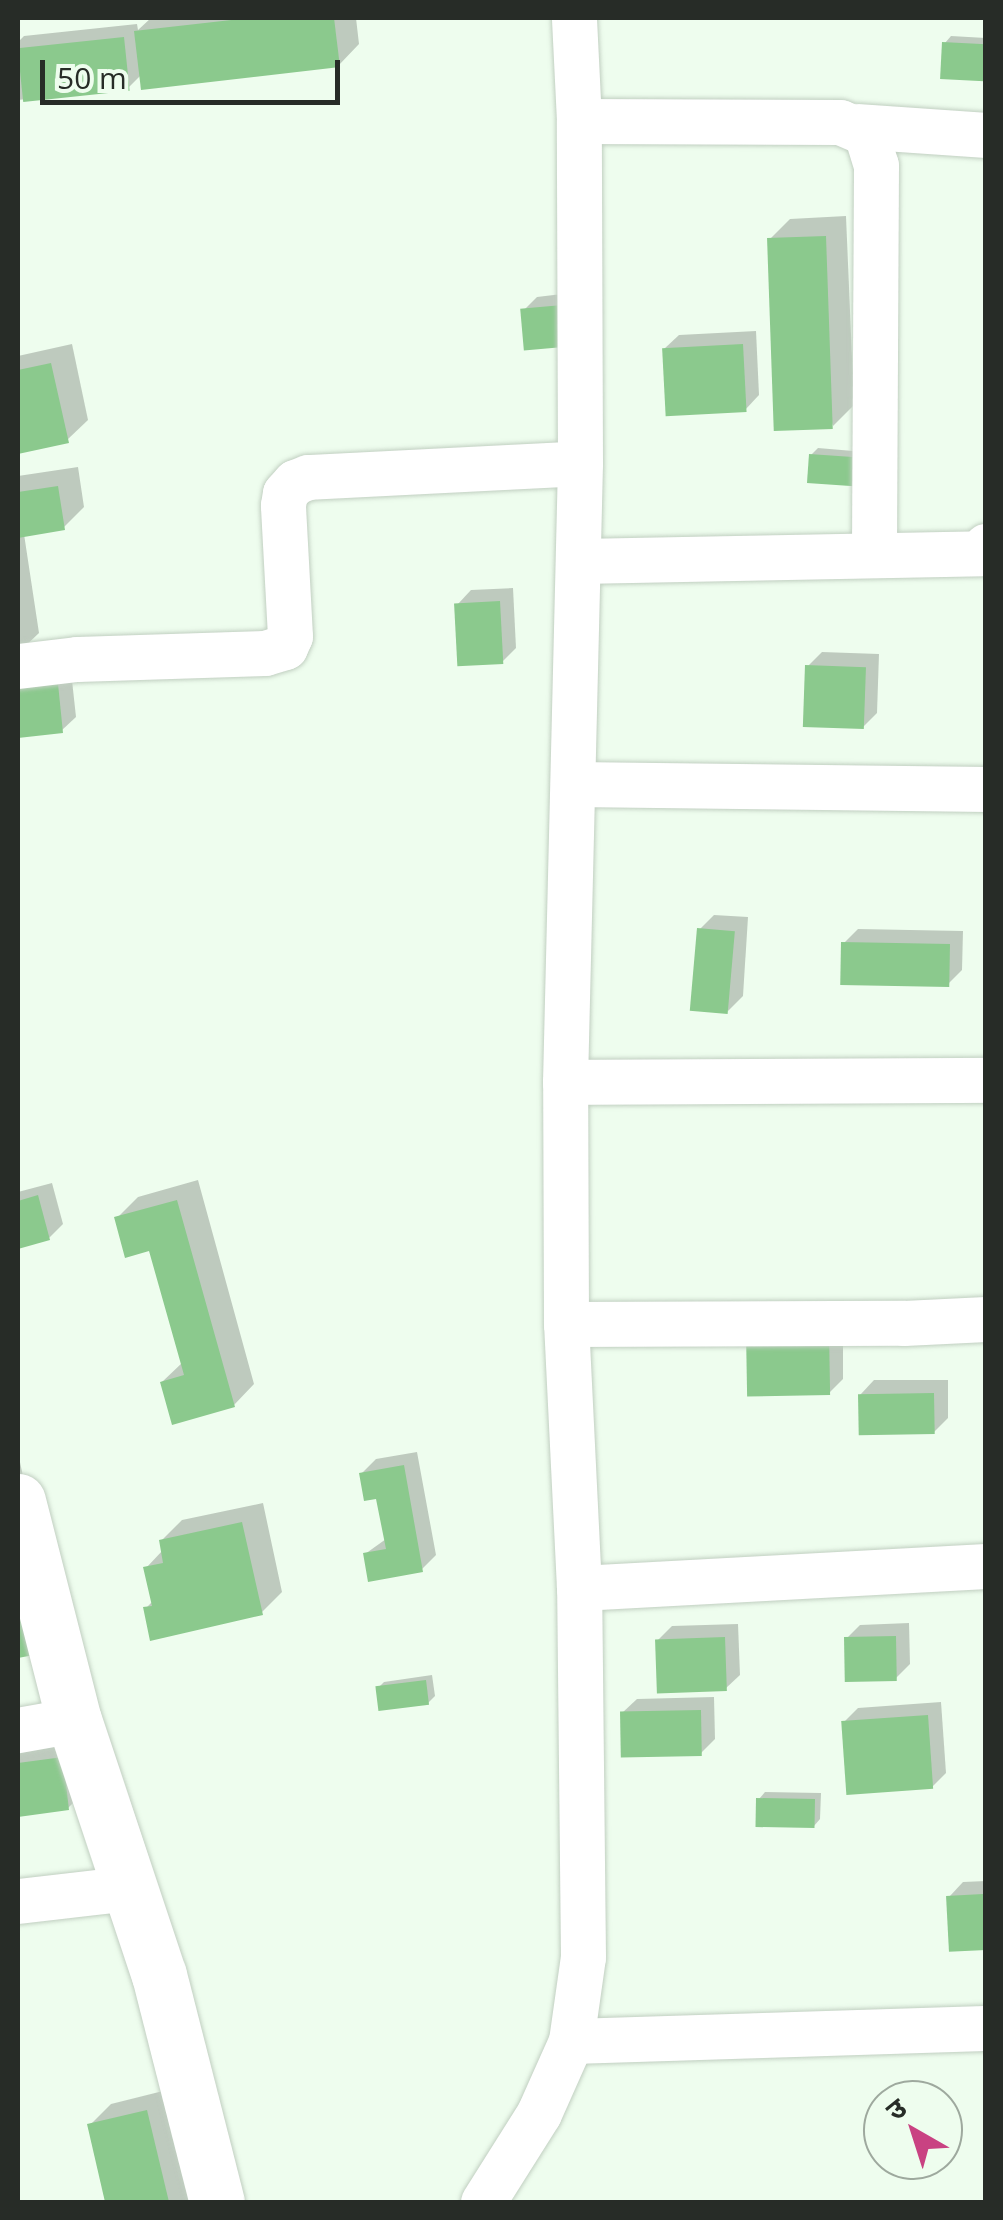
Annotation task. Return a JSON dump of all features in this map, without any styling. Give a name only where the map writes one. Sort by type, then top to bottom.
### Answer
[{"type":"street","points":[[483,2202],[539,2113],[571,2041],[583,1957],[579,1588],[566,1324],[565,1082],[580,463],[579,121],[574,18]]},
{"type":"street","points":[[579,121],[840,122],[986,135]]},
{"type":"street","points":[[857,126],[872,144],[876,165],[874,555]]},
{"type":"street","points":[[18,666],[77,659],[266,653],[285,647],[290,636],[283,505],[285,493],[295,482],[308,477],[580,463]]},
{"type":"street","points":[[579,561],[982,553],[986,546]]},
{"type":"street","points":[[575,784],[986,789]]},
{"type":"street","points":[[565,1082],[986,1080]]},
{"type":"street","points":[[566,1324],[904,1323],[986,1318]]},
{"type":"street","points":[[18,1501],[74,1720],[182,2059],[217,2202]]},
{"type":"street","points":[[579,1588],[986,1566]]},
{"type":"street","points":[[18,1730],[74,1720]]},
{"type":"street","points":[[18,1901],[130,1888]]},
{"type":"street","points":[[571,2041],[986,2028]]},
{"type":"building","points":[[249,18],[334,18],[340,67],[141,90],[134,31]]},
{"type":"building","points":[[124,37],[130,91],[23,102],[18,48]]},
{"type":"building","points":[[942,42],[986,44],[984,81],[940,79]]},
{"type":"building","points":[[826,236],[833,429],[774,431],[767,238]]},
{"type":"building","points":[[574,304],[578,346],[524,351],[520,309]]},
{"type":"building","points":[[743,344],[747,412],[666,416],[662,348]]},
{"type":"building","points":[[51,363],[69,443],[18,454],[18,370]]},
{"type":"building","points":[[809,454],[860,458],[858,486],[807,483]]},
{"type":"building","points":[[58,486],[65,530],[18,538],[18,492]]},
{"type":"building","points":[[500,601],[503,664],[457,666],[454,603]]},
{"type":"building","points":[[805,665],[866,667],[864,729],[803,727]]},
{"type":"building","points":[[57,674],[63,733],[18,738],[18,678]]},
{"type":"building","points":[[697,928],[735,931],[728,1014],[690,1011]]},
{"type":"building","points":[[841,942],[950,944],[949,987],[840,985]]},
{"type":"building","points":[[38,1195],[50,1240],[18,1249],[18,1201]]},
{"type":"building","points":[[177,1200],[235,1407],[172,1425],[160,1382],[184,1375],[149,1251],[125,1258],[114,1217]]},
{"type":"building","points":[[829,1331],[830,1395],[747,1396],[746,1332]]},
{"type":"building","points":[[934,1393],[935,1434],[859,1435],[858,1394]]},
{"type":"building","points":[[404,1465],[423,1572],[368,1582],[363,1553],[386,1549],[376,1499],[364,1501],[359,1473]]},
{"type":"building","points":[[242,1522],[263,1615],[150,1641],[143,1607],[152,1606],[143,1567],[163,1563],[159,1540]]},
{"type":"building","points":[[18,1600],[34,1655],[18,1658]]},
{"type":"building","points":[[896,1636],[897,1681],[845,1682],[844,1637]]},
{"type":"building","points":[[725,1637],[727,1691],[657,1693],[655,1639]]},
{"type":"building","points":[[426,1680],[429,1705],[378,1711],[375,1686]]},
{"type":"building","points":[[701,1710],[702,1756],[621,1757],[620,1711]]},
{"type":"building","points":[[928,1715],[933,1789],[846,1795],[841,1721]]},
{"type":"building","points":[[63,1757],[69,1810],[18,1817],[18,1763]]},
{"type":"building","points":[[756,1798],[815,1799],[814,1828],[755,1827]]},
{"type":"building","points":[[983,1894],[986,1950],[949,1952],[946,1896]]},
{"type":"building","points":[[147,2110],[169,2202],[105,2202],[87,2124]]}]
